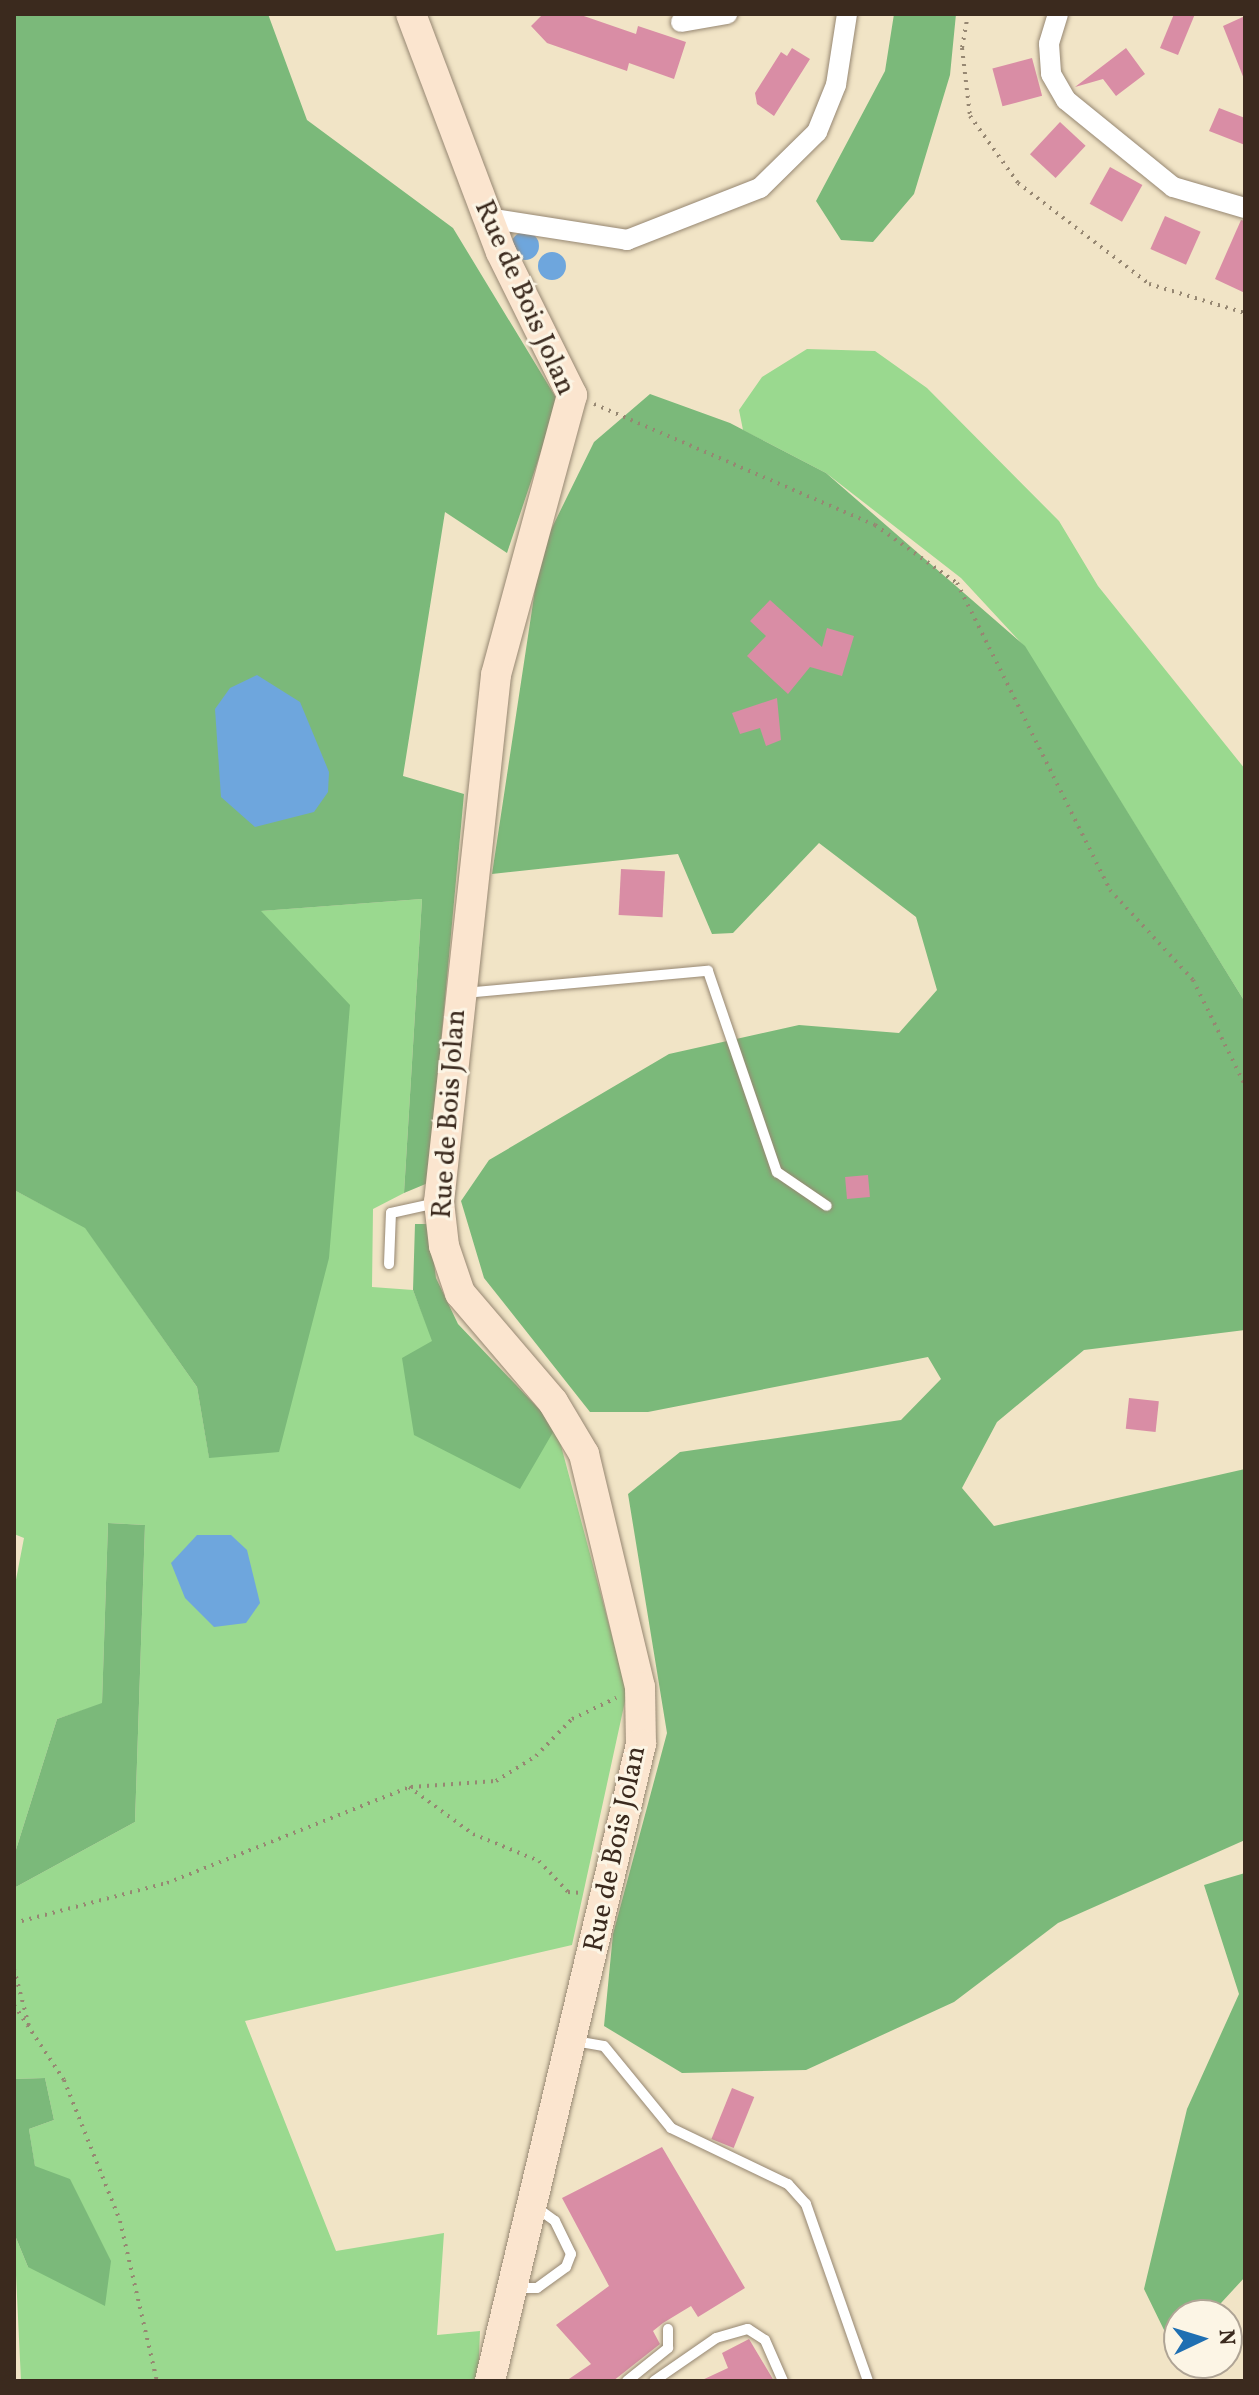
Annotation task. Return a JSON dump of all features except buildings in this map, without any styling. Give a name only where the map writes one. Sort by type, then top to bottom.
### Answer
[{"type":"street","name":"Rue de Bois Jolan","points":[[411,14],[487,218],[572,395],[496,675],[459,994],[439,1202],[460,1293],[553,1402],[584,1454],[640,1687],[641,1744],[575,2041],[513,2288],[495,2380]]},
{"type":"street","points":[[681,18],[727,14]]},
{"type":"street","points":[[487,218],[627,240],[760,188],[817,132],[836,85],[847,14]]},
{"type":"street","points":[[1058,14],[1050,59],[1066,100],[1173,187],[1245,208]]},
{"type":"lane","points":[[459,994],[708,971],[777,1172],[827,1206]]},
{"type":"lane","points":[[389,1264],[391,1213],[439,1202]]},
{"type":"lane","points":[[575,2041],[604,2046],[671,2128],[788,2184],[806,2204],[868,2381]]},
{"type":"lane","points":[[513,2288],[537,2288],[566,2267],[571,2254],[555,2221],[533,2206]]},
{"type":"lane","points":[[627,2381],[668,2348],[668,2329]]},
{"type":"lane","points":[[654,2381],[716,2338],[748,2329],[765,2340],[783,2381]]},
{"type":"path","points":[[968,14],[962,48],[970,116],[1018,183],[1149,284],[1245,313]]},
{"type":"path","points":[[572,395],[875,525],[957,583],[1110,890],[1193,980],[1245,1085]]},
{"type":"path","points":[[14,1923],[167,1883],[409,1787],[496,1781],[536,1756],[572,1719],[640,1687]]},
{"type":"path","points":[[409,1787],[473,1834],[539,1861],[568,1892],[605,1895]]},
{"type":"path","points":[[14,1969],[33,2040]]},
{"type":"path","points":[[14,2005],[33,2040],[64,2080],[120,2221],[157,2381]]},
{"type":"green space","points":[[14,14],[268,14],[307,120],[453,228],[558,401],[507,553],[445,512],[403,776],[464,794],[428,1183],[404,1193],[422,899],[261,911],[350,1005],[329,1258],[279,1452],[209,1458],[197,1387],[85,1228],[14,1190]]},
{"type":"green space","points":[[894,14],[956,14],[950,75],[914,194],[873,242],[841,240],[816,201],[885,71]]},
{"type":"green space","points":[[807,349],[875,351],[927,388],[1059,521],[1098,586],[1245,769],[1245,1002],[1024,646],[961,578],[826,473],[743,430],[739,410],[762,377]]},
{"type":"green space","points":[[650,394],[730,423],[826,473],[1025,646],[1245,1002],[1245,1330],[1084,1350],[997,1422],[962,1488],[994,1526],[1245,1469],[1245,1840],[1058,1923],[954,2002],[806,2070],[682,2073],[604,2026],[613,1934],[667,1733],[628,1494],[680,1452],[901,1420],[941,1379],[928,1357],[648,1412],[590,1412],[484,1278],[461,1201],[489,1160],[669,1054],[799,1025],[899,1033],[937,990],[916,917],[819,843],[733,933],[712,934],[678,854],[492,874],[541,550],[594,442]]},
{"type":"green space","points":[[422,899],[404,1193],[373,1209],[372,1287],[413,1290],[433,1341],[556,1427],[627,1692],[572,1945],[245,2021],[336,2251],[444,2233],[437,2335],[480,2331],[478,2381],[21,2381],[14,2233],[28,2267],[35,2167],[29,2129],[54,2120],[45,2078],[14,2079],[14,1888],[135,1822],[145,1525],[108,1523],[102,1704],[57,1719],[14,1856],[14,1590],[24,1538],[14,1534],[14,1190],[85,1227],[197,1387],[209,1457],[260,911]]},
{"type":"green space","points":[[415,1224],[429,1224],[436,1278],[458,1324],[556,1427],[520,1489],[414,1435],[402,1358],[432,1341],[413,1290]]},
{"type":"green space","points":[[108,1523],[145,1525],[135,1822],[14,1888],[14,1856],[57,1719],[102,1703]]},
{"type":"green space","points":[[1245,1873],[1245,2277],[1225,2299],[1163,2299],[1163,2328],[1144,2289],[1187,2109],[1239,1994],[1204,1885]]},
{"type":"green space","points":[[45,2078],[54,2120],[29,2129],[35,2166],[70,2179],[111,2261],[105,2306],[28,2267],[14,2233],[14,2079]]},
{"type":"water","points":[[525,232],[535,236],[539,246],[535,256],[525,260],[515,256],[511,246],[515,236]]},
{"type":"water","points":[[552,252],[562,256],[566,266],[562,276],[552,280],[542,276],[538,266],[542,256]]},
{"type":"water","points":[[257,675],[300,702],[329,772],[328,792],[314,812],[255,827],[221,797],[215,709],[230,688]]},
{"type":"water","points":[[197,1535],[231,1535],[247,1550],[260,1603],[246,1623],[214,1627],[185,1598],[171,1563]]}]
